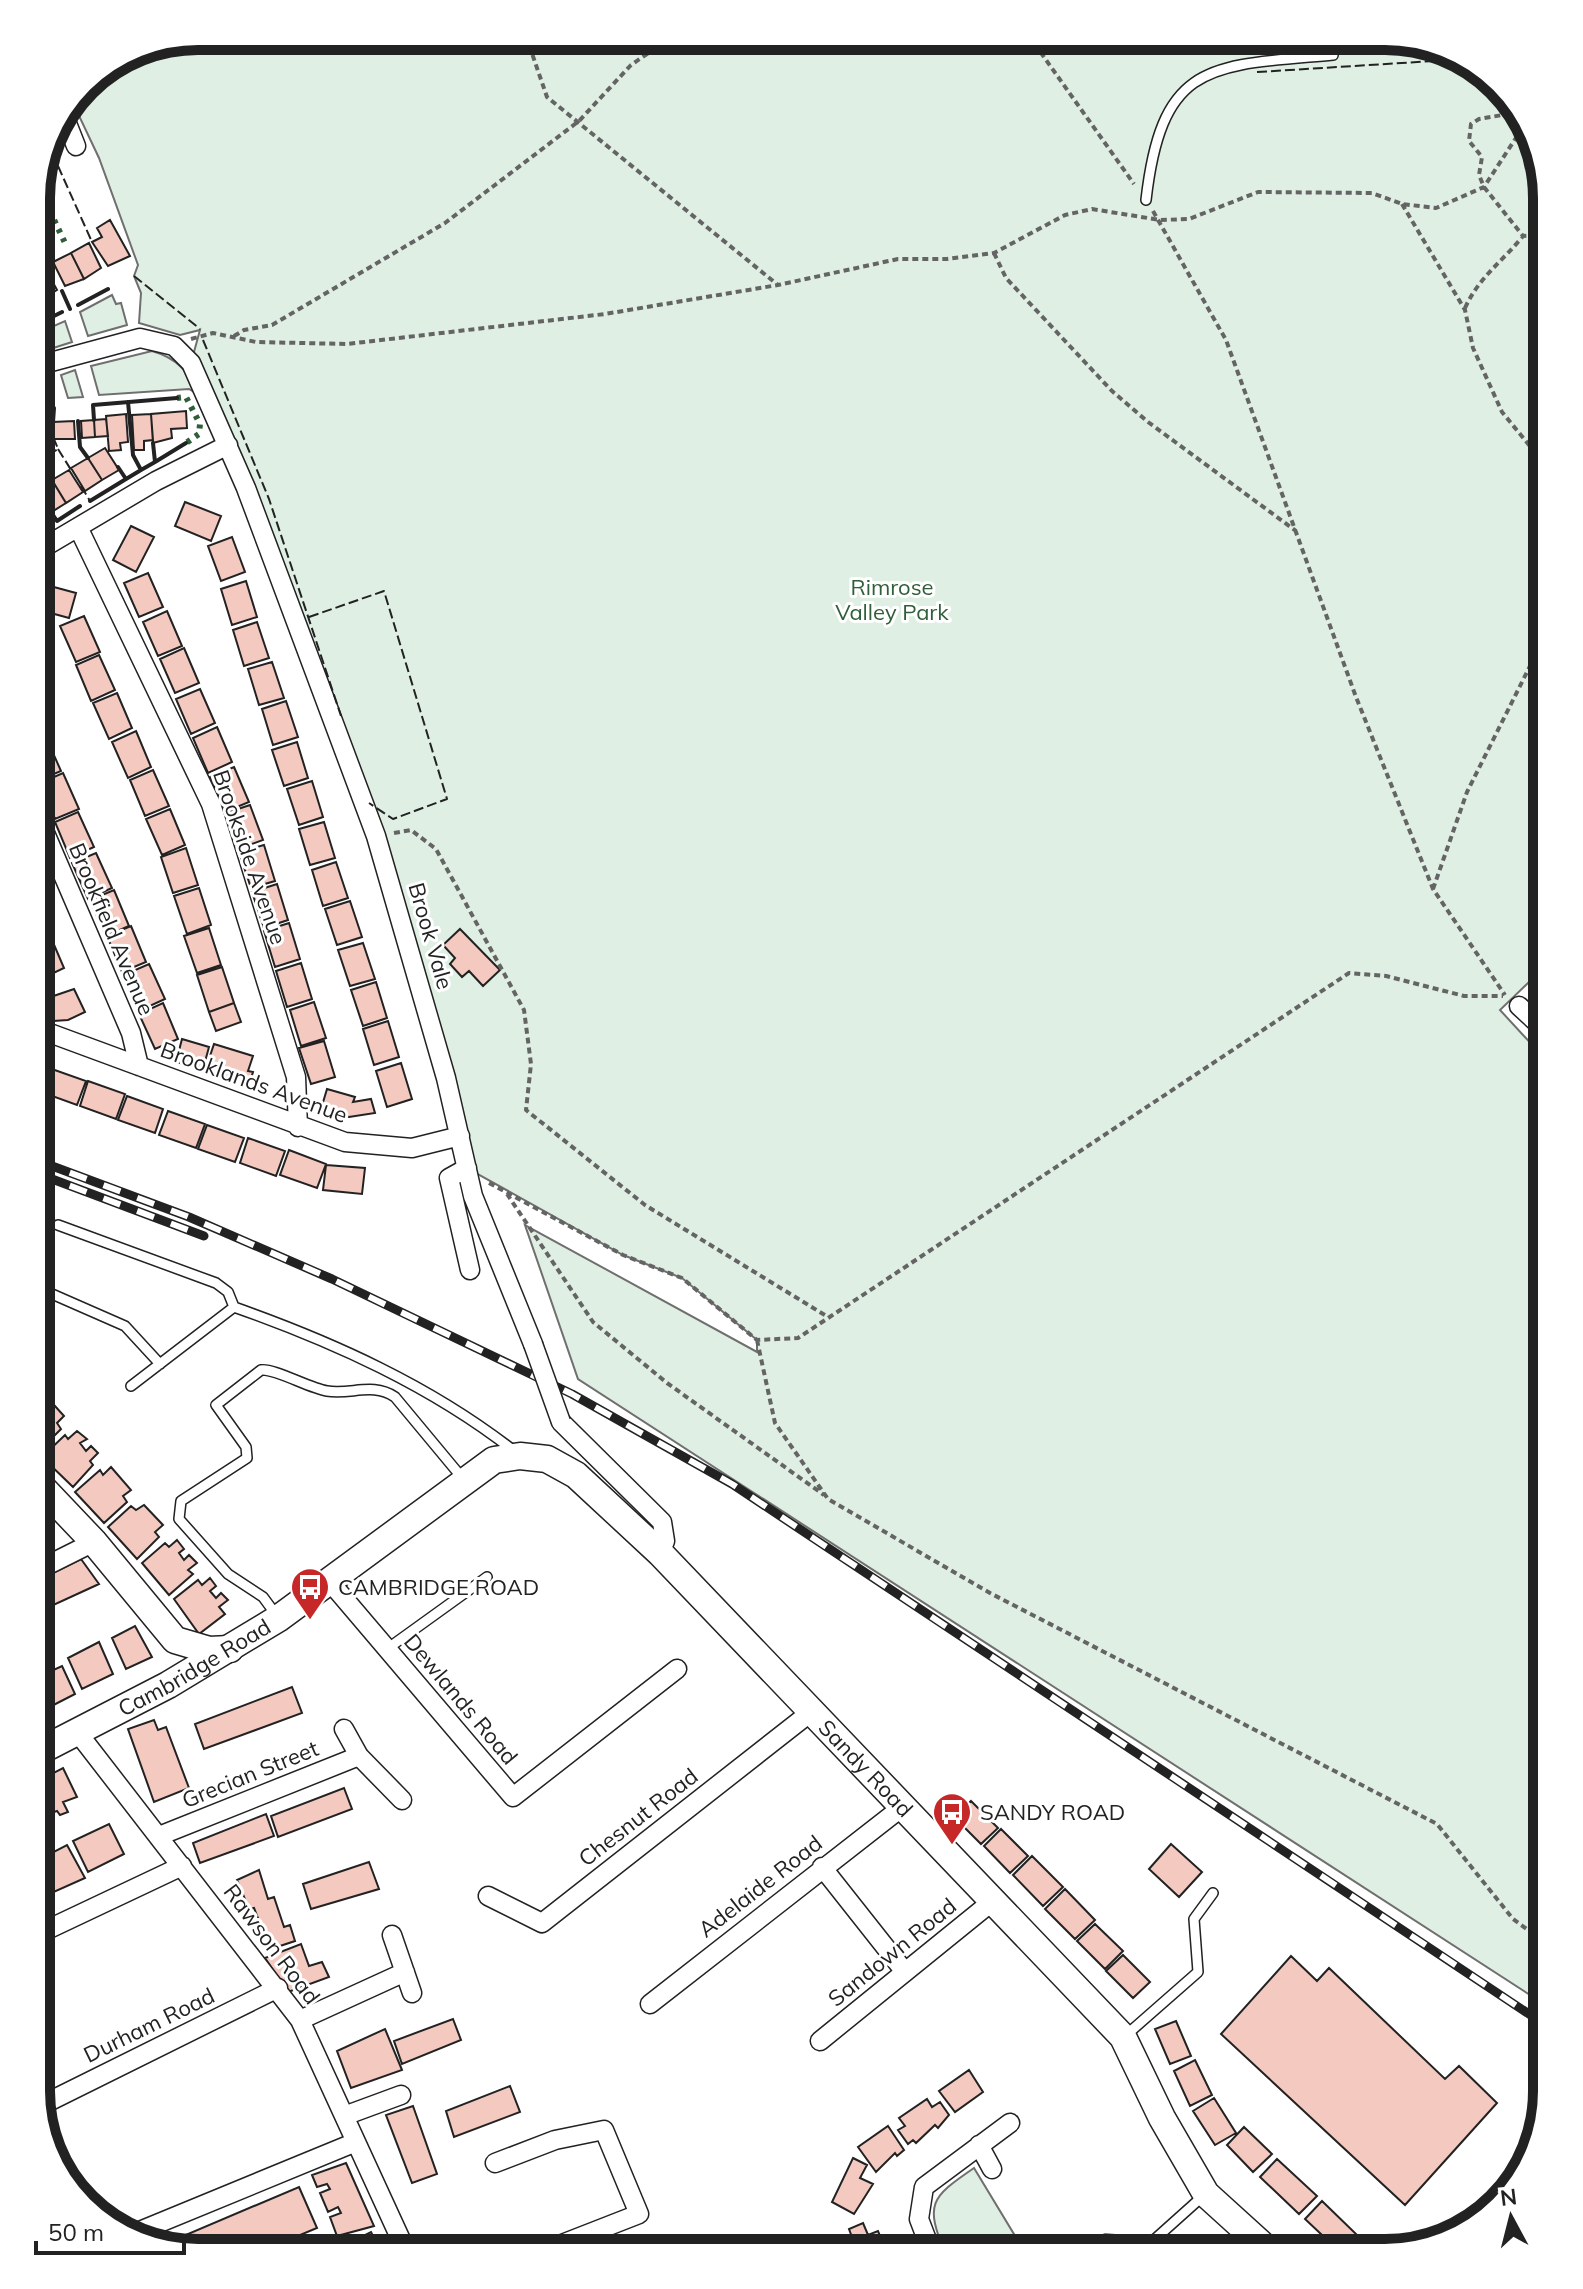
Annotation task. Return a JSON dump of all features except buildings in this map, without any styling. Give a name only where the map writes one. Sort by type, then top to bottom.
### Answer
[{"type":"main road","name":"Cambridge Road","points":[[50,1746],[168,1685],[279,1618],[331,1583],[494,1460],[520,1456],[547,1459]]},
{"type":"main road","name":"Sandy Road","points":[[547,1459],[576,1475],[660,1553],[1123,2037],[1162,2118],[1206,2194],[1256,2239]]},
{"type":"main road","points":[[50,1496],[94,1542],[175,1640],[209,1650],[230,1649]]},
{"type":"main road","points":[[168,1685],[177,1666],[175,1640]]},
{"type":"street","points":[[69,127],[76,146]]},
{"type":"street","points":[[50,362],[140,338],[174,346]]},
{"type":"street","name":"Brook Vale","points":[[174,346],[191,363],[228,445],[376,836],[460,1136],[473,1196],[561,1422],[662,1522],[665,1541],[660,1553]]},
{"type":"street","points":[[50,544],[228,445]]},
{"type":"street","name":"Brookside Avenue","points":[[78,527],[211,804],[296,1077],[298,1127]]},
{"type":"street","name":"Brookfield Avenue","points":[[50,845],[131,1033],[139,1066]]},
{"type":"street","points":[[1519,1006],[1533,1019]]},
{"type":"street","name":"Brooklands Avenue","points":[[50,1033],[345,1142],[412,1148],[460,1136]]},
{"type":"street","points":[[467,1168],[449,1178],[470,1270]]},
{"type":"street","points":[[50,1564],[94,1542]]},
{"type":"street","name":"Dewlands Road","points":[[331,1583],[513,1797],[677,1669]]},
{"type":"street","name":"Chesnut Road","points":[[488,1896],[542,1923],[811,1712]]},
{"type":"street","name":"Grecian Street","points":[[344,1729],[359,1756],[402,1800]]},
{"type":"street","name":"Rawson Road","points":[[78,1733],[300,2020],[401,2239]]},
{"type":"street","name":"Grecian Street","points":[[159,1836],[359,1756]]},
{"type":"street","name":"Adelaide Road","points":[[650,2004],[901,1808]]},
{"type":"street","points":[[50,1928],[182,1866]]},
{"type":"street","points":[[822,1867],[905,1972]]},
{"type":"street","name":"Sandown Road","points":[[820,2041],[994,1900]]},
{"type":"street","points":[[392,1935],[412,1993]]},
{"type":"street","points":[[300,2020],[405,1972]]},
{"type":"street","name":"Durham Road","points":[[51,2101],[278,1988]]},
{"type":"street","points":[[344,2116],[401,2095]]},
{"type":"street","points":[[927,2239],[919,2219],[921,2194],[928,2182],[1010,2123]]},
{"type":"street","points":[[495,2163],[555,2140],[604,2130],[639,2214],[575,2239]]},
{"type":"street","points":[[145,2229],[356,2142]]},
{"type":"street","points":[[979,2145],[992,2169]]},
{"type":"lane","points":[[1146,200],[1158,131],[1169,110],[1193,83],[1224,66],[1333,55],[1333,50]]},
{"type":"lane","points":[[58,1225],[216,1283],[228,1292],[234,1307],[347,1353],[420,1388],[468,1415],[520,1456]]},
{"type":"lane","points":[[50,1293],[125,1326],[160,1364]]},
{"type":"lane","points":[[131,1386],[234,1307]]},
{"type":"lane","points":[[279,1618],[263,1597],[228,1574],[179,1519],[178,1510],[181,1501],[247,1458],[246,1447],[216,1405],[261,1370],[268,1369],[298,1383],[327,1391],[386,1390],[465,1482]]},
{"type":"lane","points":[[387,1649],[487,1577]]},
{"type":"lane","points":[[1123,2037],[1198,1972],[1194,1919],[1213,1893]]},
{"type":"lane","points":[[1155,2239],[1206,2194]]},
{"type":"path","points":[[531,50],[547,97],[778,285]]},
{"type":"path","points":[[234,336],[244,330],[272,325],[445,223],[579,121],[631,65],[653,50]]},
{"type":"path","points":[[757,1340],[798,1338],[1349,973],[1386,976],[1464,996],[1500,998],[1505,995],[1433,889],[1356,697],[1226,340],[1160,220],[1039,50]]},
{"type":"path","points":[[1506,114],[1479,119],[1471,124],[1469,141],[1482,157],[1479,175],[1484,187],[1523,236]]},
{"type":"path","points":[[174,346],[200,335],[234,336],[267,343],[347,344],[605,314],[778,285],[898,259],[947,259],[994,253],[1065,215],[1092,209],[1160,220],[1189,219],[1258,192],[1372,193],[1402,204],[1436,208],[1484,187],[1518,134]]},
{"type":"path","points":[[1402,204],[1465,310],[1485,380],[1502,412],[1533,450]]},
{"type":"path","points":[[1465,310],[1481,279],[1523,236],[1533,235]]},
{"type":"path","points":[[994,253],[1006,278],[1112,391],[1148,422],[1297,532]]},
{"type":"path","points":[[1433,889],[1467,792],[1533,660]]},
{"type":"path","points":[[376,836],[411,830],[436,849],[524,1010],[531,1064],[526,1110],[645,1205],[829,1318]]},
{"type":"path","points":[[467,1168],[623,1255],[682,1278],[757,1340],[775,1423],[828,1499]]},
{"type":"path","points":[[506,1192],[593,1322],[667,1383],[828,1499],[990,1593],[1437,1824],[1513,1919],[1533,1934]]},
{"type":"green space","name":"Rimrose Valley Park","points":[[198,50],[1394,50],[1432,58],[1459,70],[1490,93],[1502,108],[1522,142],[1532,179],[1533,198],[1533,977],[1500,1010],[1533,1046],[1533,1997],[578,1379],[525,1225],[757,1352],[757,1340],[682,1278],[623,1255],[467,1168],[390,880],[191,363],[200,330],[180,335],[139,323],[141,293],[134,276],[138,265],[99,158],[78,113],[93,93],[116,75],[142,61],[179,51]]},
{"type":"green space","points":[[112,295],[116,304],[121,303],[127,325],[88,336],[80,312]]},
{"type":"green space","points":[[65,321],[72,342],[50,349],[50,328]]},
{"type":"green space","points":[[152,351],[181,367],[199,395],[189,389],[99,395],[91,366]]},
{"type":"green space","points":[[75,370],[83,397],[68,398],[61,375]]},
{"type":"green space","points":[[974,2168],[1017,2239],[940,2239],[934,2212],[940,2195]]},
{"type":"green space","points":[[1105,2234],[1115,2235],[1116,2239],[1093,2239]]},
{"type":"railway","points":[[50,1165],[189,1217],[332,1279],[572,1394],[732,1484],[1533,2017]]},
{"type":"railway","points":[[50,1178],[204,1236]]},
{"type":"hedge","points":[[50,211],[66,245]]},
{"type":"hedge","points":[[177,398],[186,397],[200,424],[199,434],[186,443]]},
{"type":"fence","points":[[1257,72],[1440,61]]},
{"type":"fence","points":[[58,166],[92,242]]},
{"type":"fence","points":[[134,276],[200,329]]},
{"type":"fence","points":[[203,340],[269,499],[341,716]]},
{"type":"fence","points":[[50,454],[58,449],[54,439]]},
{"type":"fence","points":[[58,449],[73,473]]},
{"type":"fence","points":[[81,486],[90,501]]},
{"type":"fence","points":[[309,617],[384,591],[447,799],[393,819],[369,803]]},
{"type":"wall","points":[[78,305],[108,289]]},
{"type":"wall","points":[[62,291],[70,309]]},
{"type":"wall","points":[[50,318],[62,312]]},
{"type":"wall","points":[[94,420],[93,405],[177,398]]},
{"type":"wall","points":[[128,402],[133,455],[141,470],[155,462],[153,443]]},
{"type":"wall","points":[[50,408],[54,408],[53,422]]},
{"type":"wall","points":[[78,421],[80,447],[88,458]]},
{"type":"wall","points":[[155,462],[186,443]]},
{"type":"wall","points":[[118,467],[126,479],[141,470]]},
{"type":"wall","points":[[90,501],[126,479]]},
{"type":"wall","points":[[51,512],[57,521],[80,506]]},
{"type":"place","name":"CAMBRIDGE ROAD","points":[[310,1621]]},
{"type":"place","name":"SANDY ROAD","points":[[952,1846]]}]
